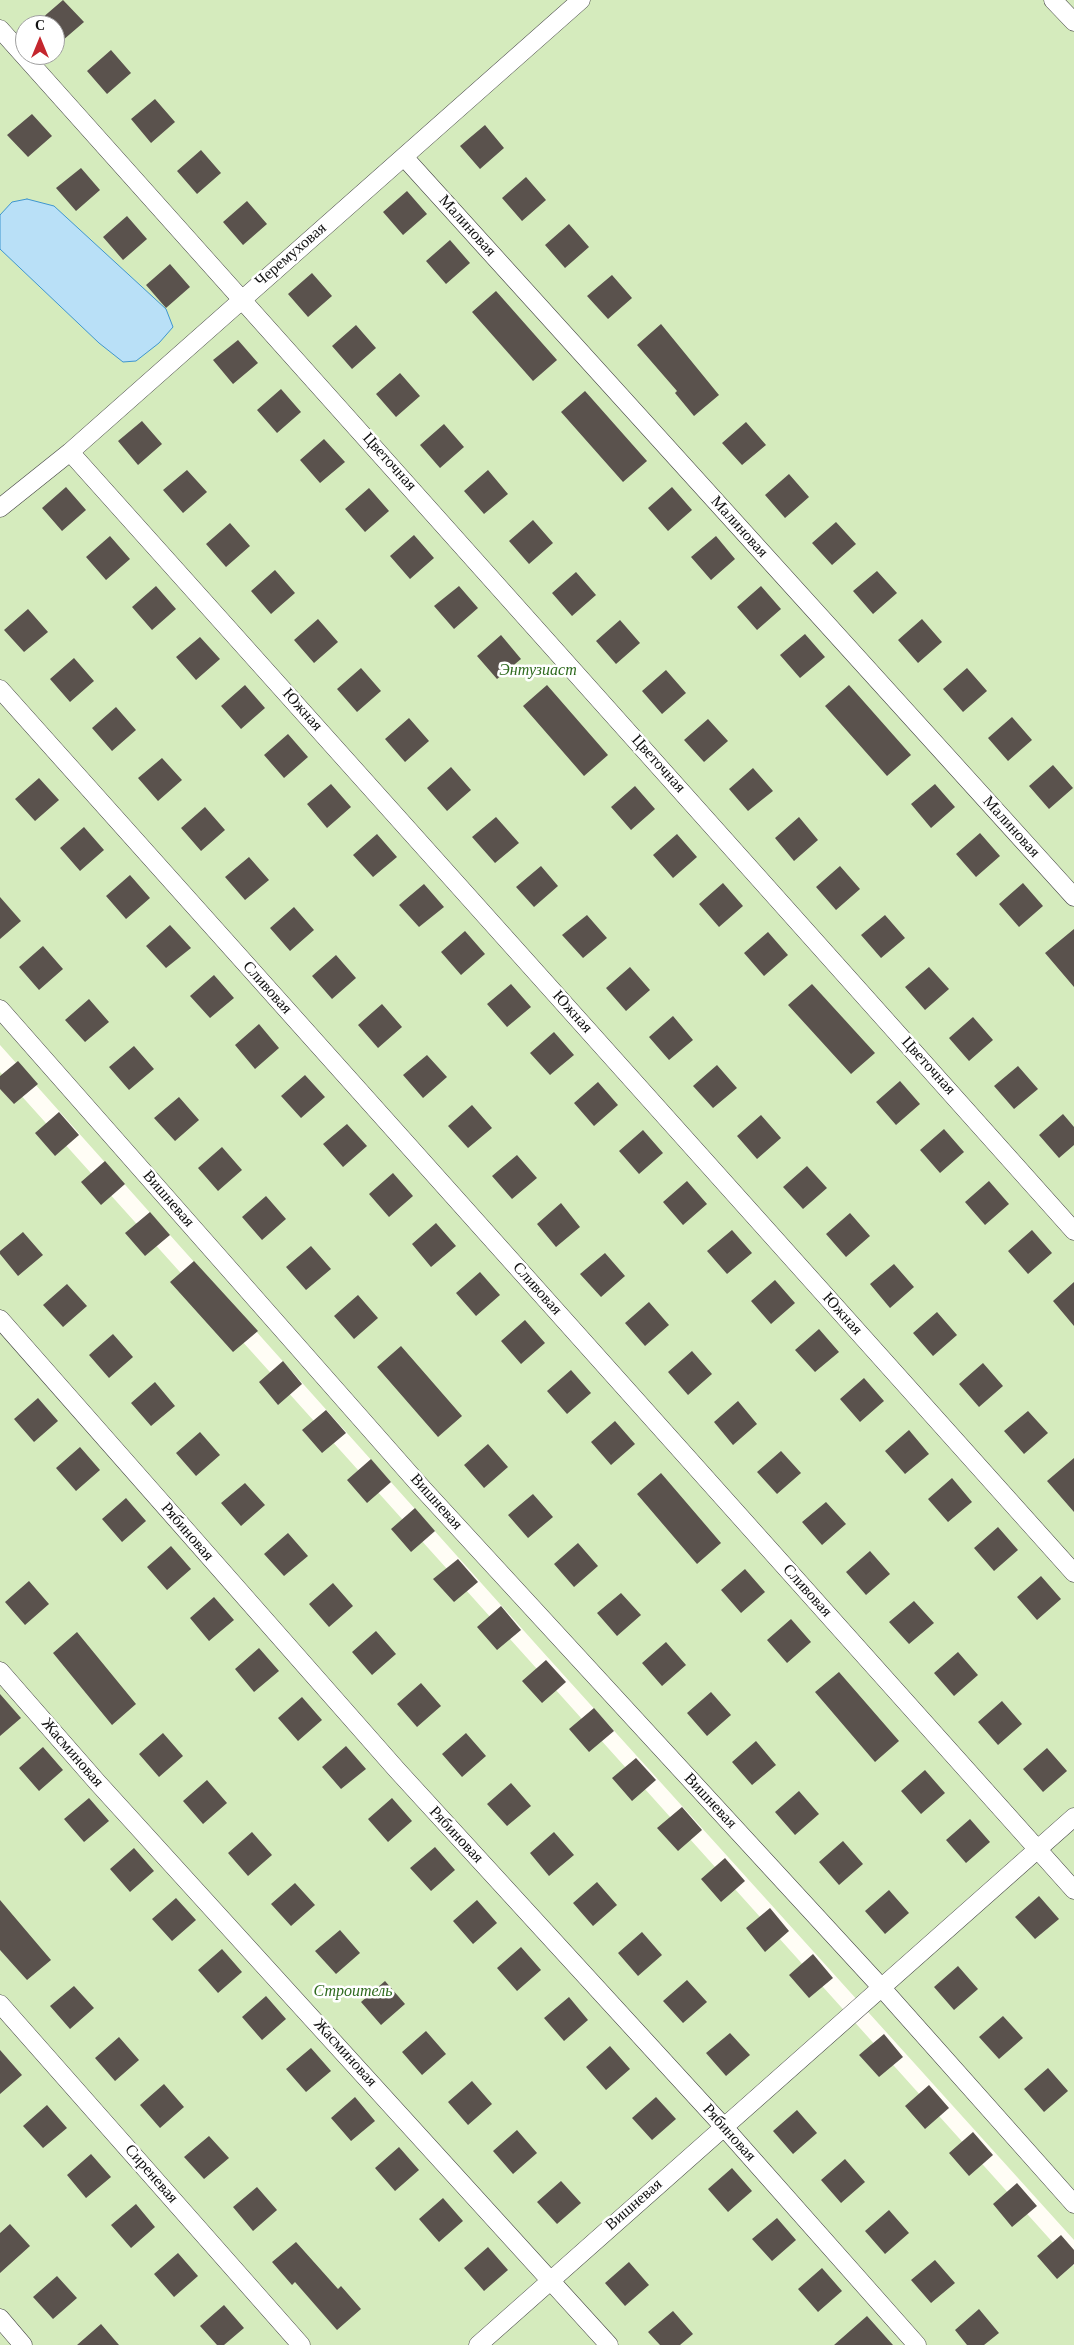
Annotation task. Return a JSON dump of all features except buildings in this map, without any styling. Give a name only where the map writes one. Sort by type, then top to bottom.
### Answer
[{"type":"street","name":"Черемуховая","points":[[0,508],[70,452],[581,0]]},
{"type":"street","points":[[1053,0],[1074,22]]},
{"type":"street","name":"Цветочная","points":[[0,29],[1074,1231]]},
{"type":"street","name":"Малиновая","points":[[404,156],[1074,897]]},
{"type":"street","name":"Южная","points":[[70,452],[1074,1573]]},
{"type":"street","name":"Сливовая","points":[[0,689],[1074,1890]]},
{"type":"street","name":"Вишневая","points":[[0,1009],[430,1496],[881,1987],[1074,2204]]},
{"type":"street","name":"Рябиновая","points":[[0,1319],[397,1770],[724,2126],[917,2345]]},
{"type":"street","name":"Жасминовая","points":[[0,1672],[110,1797],[551,2279],[609,2345]]},
{"type":"street","name":"Вишневая","points":[[478,2345],[1074,1817]]},
{"type":"street","name":"Сиреневая","points":[[0,2004],[301,2345]]},
{"type":"street","points":[[0,2318],[24,2345]]},
{"type":"green space","name":"Энтузиаст","points":[[0,0],[1074,0],[1074,2240],[542,1651],[0,1045]]},
{"type":"green space","name":"Строитель","points":[[0,1072],[1074,2266],[1074,2345],[0,2345]]},
{"type":"water","points":[[27,199],[54,206],[166,309],[173,327],[159,343],[136,361],[123,362],[99,343],[0,249],[0,215],[12,202]]}]
